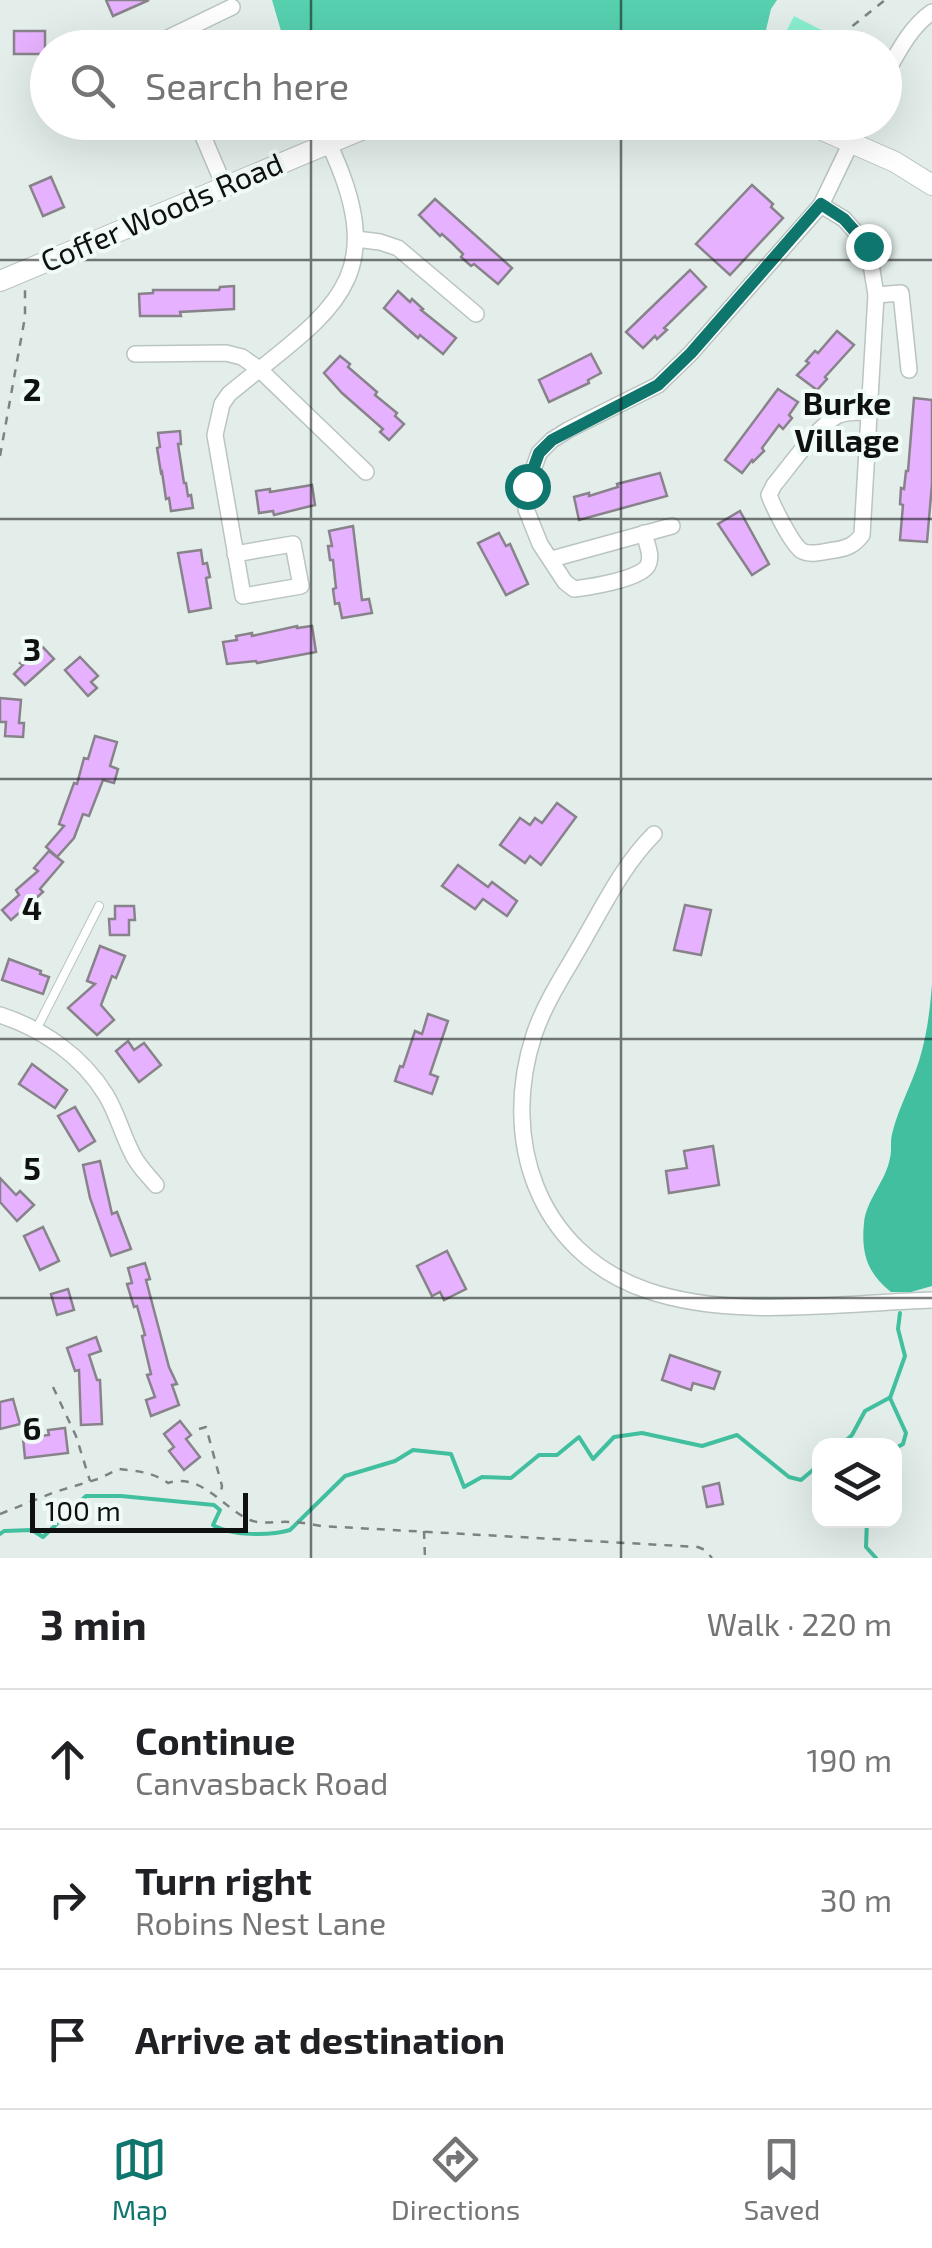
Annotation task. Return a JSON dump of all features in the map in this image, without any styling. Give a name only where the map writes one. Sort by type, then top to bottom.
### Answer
[{"type":"street","points":[[187,30],[232,7]]},
{"type":"street","points":[[902,46],[932,12]]},
{"type":"street","points":[[204,140],[224,188]]},
{"type":"street","name":"Coffer Woods Road","points":[[7,273],[338,140]]},
{"type":"street","points":[[845,140],[895,162],[932,185]]},
{"type":"street","points":[[644,533],[650,557],[640,574],[574,589],[540,544],[526,509],[527,486],[539,453],[568,430],[658,385],[703,340],[821,204],[850,142]]},
{"type":"street","points":[[235,554],[293,544],[301,586],[243,596],[235,554],[215,435],[222,404],[229,394],[312,328],[333,304],[350,273],[356,239],[351,200],[329,144]]},
{"type":"street","points":[[821,204],[844,219],[868,246],[876,294],[870,412],[862,535],[848,548],[804,552],[769,494],[825,425],[839,415],[870,412]]},
{"type":"street","points":[[356,239],[398,248],[476,314]]},
{"type":"street","points":[[876,294],[901,293],[909,370]]},
{"type":"street","points":[[135,354],[226,352],[242,357],[366,472]]},
{"type":"street","points":[[552,559],[672,526]]},
{"type":"street","points":[[654,834],[639,849],[610,894],[533,1038],[524,1085],[523,1136],[527,1164],[548,1213],[580,1251],[624,1281],[692,1302],[742,1307],[932,1300]]},
{"type":"street","points":[[0,1014],[36,1030],[68,1051],[94,1079],[108,1098],[134,1158],[156,1185]]},
{"type":"lane","points":[[36,1030],[98,906]]},
{"type":"path","points":[[848,30],[885,0]]},
{"type":"path","points":[[0,456],[26,300],[24,281],[7,273]]},
{"type":"path","points":[[53,1387],[76,1436],[90,1482]]},
{"type":"path","points":[[199,1429],[206,1427],[222,1486],[219,1498]]},
{"type":"path","points":[[0,1514],[119,1469],[150,1472],[168,1483],[176,1480],[211,1490],[249,1520],[698,1547],[712,1558]]},
{"type":"path","points":[[424,1531],[425,1558]]},
{"type":"shaded area","points":[[272,0],[777,0],[766,30],[281,30]]},
{"type":"shaded area","points":[[794,16],[821,30],[787,30]]},
{"type":"shaded area","points":[[932,984],[932,1286],[891,1292],[867,1262],[864,1223],[888,1166],[891,1137],[922,1051]]},
{"type":"building","points":[[106,0],[149,0],[113,16]]},
{"type":"building","points":[[14,31],[30,31],[30,54],[14,54]]},
{"type":"building","points":[[51,177],[64,207],[43,216],[30,186]]},
{"type":"building","points":[[752,185],[783,218],[730,275],[696,244]]},
{"type":"building","points":[[435,199],[512,268],[498,284],[474,264],[471,266],[452,243],[419,215]]},
{"type":"building","points":[[690,270],[706,287],[664,328],[667,330],[643,348],[626,332]]},
{"type":"building","points":[[234,286],[234,309],[180,312],[181,316],[140,316],[139,294]]},
{"type":"building","points":[[398,291],[456,338],[443,354],[384,308]]},
{"type":"building","points":[[837,331],[854,345],[817,390],[797,375]]},
{"type":"building","points":[[591,354],[601,373],[549,402],[539,380]]},
{"type":"building","points":[[340,356],[404,424],[389,440],[380,432],[383,429],[324,373]]},
{"type":"building","points":[[778,389],[798,402],[789,415],[792,418],[783,429],[779,425],[762,448],[764,451],[742,473],[725,460]]},
{"type":"building","points":[[914,398],[932,400],[927,542],[900,540],[901,488],[904,489],[908,471]]},
{"type":"building","points":[[180,431],[184,483],[193,508],[171,511],[161,473],[158,433]]},
{"type":"building","points":[[660,473],[667,496],[579,520],[574,497],[589,496]]},
{"type":"building","points":[[312,485],[315,505],[274,515],[273,511],[259,513],[256,491]]},
{"type":"building","points":[[740,511],[769,564],[752,575],[718,524]]},
{"type":"building","points":[[353,526],[362,600],[369,599],[372,613],[342,618],[339,603],[335,604],[329,531]]},
{"type":"building","points":[[499,533],[506,546],[510,544],[528,584],[506,595],[478,543]]},
{"type":"building","points":[[201,550],[210,577],[206,578],[211,608],[189,612],[178,553]]},
{"type":"building","points":[[312,626],[316,652],[257,663],[227,664],[223,642],[237,640],[236,636]]},
{"type":"building","points":[[40,644],[54,659],[25,685],[14,674]]},
{"type":"building","points":[[80,657],[98,676],[91,682],[97,688],[88,696],[65,670]]},
{"type":"building","points":[[0,698],[21,700],[19,723],[24,723],[23,737],[5,736],[6,722],[0,722]]},
{"type":"building","points":[[95,736],[117,742],[110,766],[118,769],[114,783],[103,780],[89,816],[83,814],[74,838],[57,857],[46,847],[64,826],[59,824]]},
{"type":"building","points":[[557,803],[576,817],[541,865],[530,856],[525,863],[500,845],[520,818],[530,825],[535,818],[542,823]]},
{"type":"building","points":[[49,851],[63,862],[40,889],[43,892],[11,920],[2,910],[19,895],[16,890],[38,871],[34,868]]},
{"type":"building","points":[[458,865],[488,887],[492,882],[517,901],[507,916],[483,899],[475,909],[442,886]]},
{"type":"building","points":[[685,905],[711,910],[701,955],[674,950]]},
{"type":"building","points":[[115,906],[134,906],[135,920],[129,920],[129,935],[110,935],[109,919],[115,919]]},
{"type":"building","points":[[100,946],[125,956],[101,1005],[114,1020],[97,1035],[68,1008],[95,984],[87,981]]},
{"type":"building","points":[[9,959],[49,977],[43,994],[2,980]]},
{"type":"building","points":[[428,1014],[448,1021],[430,1074],[438,1077],[432,1094],[395,1081],[415,1031],[422,1034]]},
{"type":"building","points":[[128,1041],[134,1050],[144,1043],[161,1065],[139,1082],[116,1051]]},
{"type":"building","points":[[32,1064],[67,1090],[55,1108],[19,1084]]},
{"type":"building","points":[[75,1107],[95,1141],[79,1151],[58,1116]]},
{"type":"building","points":[[713,1146],[719,1185],[669,1193],[666,1171],[687,1168],[684,1151]]},
{"type":"building","points":[[100,1161],[112,1214],[117,1212],[131,1249],[111,1256],[90,1198],[83,1165]]},
{"type":"building","points":[[0,1178],[16,1195],[20,1191],[34,1205],[17,1221],[0,1202]]},
{"type":"building","points":[[43,1227],[59,1261],[40,1270],[24,1236]]},
{"type":"building","points":[[447,1251],[466,1289],[444,1300],[440,1292],[432,1296],[417,1266]]},
{"type":"building","points":[[145,1263],[179,1405],[151,1416],[146,1400],[155,1397],[147,1375],[151,1374],[142,1336],[145,1335],[127,1284],[132,1283],[128,1268]]},
{"type":"building","points":[[68,1289],[74,1310],[57,1315],[51,1294]]},
{"type":"building","points":[[96,1337],[101,1351],[89,1355],[100,1380],[102,1424],[81,1425],[79,1370],[75,1371],[67,1348]]},
{"type":"building","points":[[670,1355],[720,1372],[714,1389],[693,1383],[691,1390],[662,1380]]},
{"type":"building","points":[[13,1399],[20,1424],[0,1429],[0,1402]]},
{"type":"building","points":[[180,1421],[191,1435],[186,1439],[200,1457],[184,1470],[169,1451],[174,1447],[164,1434]]},
{"type":"building","points":[[65,1428],[68,1453],[25,1458],[23,1438],[49,1435],[48,1430]]},
{"type":"building","points":[[719,1483],[723,1504],[707,1507],[703,1487]]},
{"type":"waterway","points":[[900,1313],[898,1329],[905,1356],[890,1398],[906,1433],[902,1445]]},
{"type":"waterway","points":[[849,1438],[865,1411],[889,1398]]},
{"type":"waterway","points":[[0,1534],[32,1530],[43,1537],[86,1496],[214,1505],[220,1510],[213,1525],[221,1529],[251,1534],[282,1532],[290,1530],[345,1476],[395,1461],[413,1450],[451,1454],[464,1487],[482,1477],[511,1478],[539,1455],[557,1455],[579,1437],[593,1459],[614,1437],[642,1433],[702,1446],[737,1435],[789,1477],[801,1480],[812,1471]]},
{"type":"waterway","points":[[867,1528],[866,1547],[876,1558]]},
{"type":"district","name":"Burke Village","points":[[847,422]]},
{"type":"route","points":[[527,486],[539,453],[552,440],[658,385],[691,353],[821,204],[844,219],[868,246]]}]
